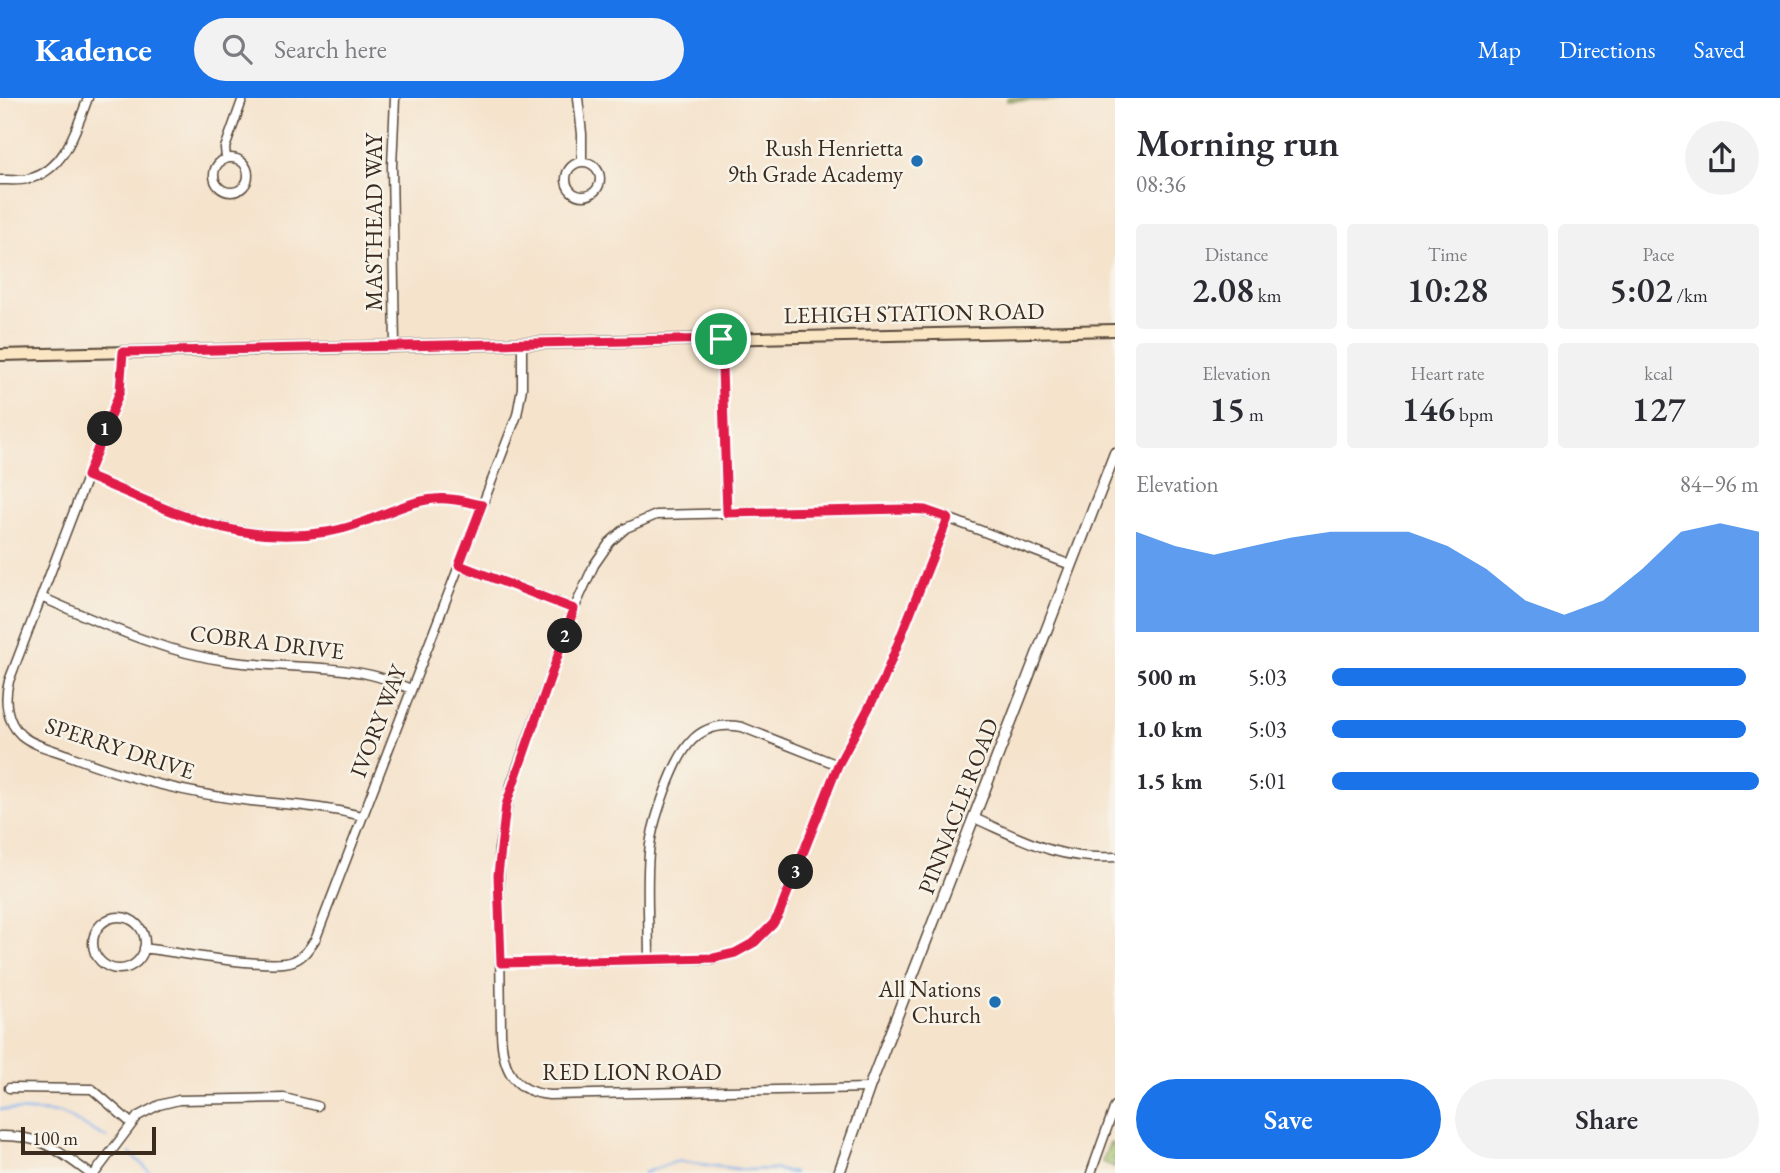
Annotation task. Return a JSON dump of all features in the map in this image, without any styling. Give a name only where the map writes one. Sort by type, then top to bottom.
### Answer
[{"type":"main road","name":"LEHIGH STATION ROAD","points":[[0,355],[1115,330]]},
{"type":"street","points":[[0,180],[30,178],[54,164],[69,146],[88,98]]},
{"type":"street","points":[[226,158],[225,148],[243,98]]},
{"type":"street","name":"MASTHEAD WAY","points":[[395,98],[392,166],[395,346]]},
{"type":"street","points":[[578,98],[582,161]]},
{"type":"street","points":[[226,158],[238,159],[247,167],[246,184],[237,191],[226,191],[215,180],[217,164],[226,158]]},
{"type":"street","points":[[582,161],[597,168],[600,179],[597,189],[582,196],[572,192],[566,181],[568,170],[582,161]]},
{"type":"street","points":[[721,339],[727,513]]},
{"type":"street","name":"IVORY WAY","points":[[144,948],[271,964],[292,961],[302,956],[316,938],[520,404],[522,344]]},
{"type":"street","name":"SPERRY DRIVE","points":[[123,352],[120,391],[7,689],[6,699],[11,720],[26,738],[97,766],[173,789],[253,801],[312,805],[362,816]]},
{"type":"street","name":"PINNACLE ROAD","points":[[839,1173],[869,1088],[1071,565],[1111,474],[1115,453]]},
{"type":"street","points":[[87,476],[208,525],[254,535],[330,532],[435,499],[482,505]]},
{"type":"street","name":"RED LION ROAD","points":[[869,1088],[549,1095],[533,1092],[512,1076],[503,1058],[498,875],[506,805],[574,609],[604,549],[617,535],[635,523],[656,515],[925,510],[1071,565]]},
{"type":"street","points":[[501,963],[725,957],[745,949],[765,934],[784,902],[838,765],[883,681],[948,518]]},
{"type":"street","points":[[459,565],[574,609]]},
{"type":"street","name":"COBRA DRIVE","points":[[41,597],[124,633],[187,654],[227,661],[350,671],[384,678],[411,690]]},
{"type":"street","points":[[649,960],[651,836],[675,765],[690,742],[710,729],[732,725],[838,765]]},
{"type":"street","points":[[974,818],[1055,853],[1081,858],[1115,857]]},
{"type":"street","points":[[113,918],[130,920],[142,932],[144,948],[136,962],[129,967],[112,968],[98,959],[93,943],[94,935],[99,927],[113,918]]},
{"type":"street","points":[[9,1088],[92,1089],[131,1123]]},
{"type":"street","points":[[95,1173],[131,1123],[148,1109],[179,1100],[284,1098],[317,1106]]},
{"type":"street","points":[[1091,1173],[1115,1105]]},
{"type":"street","points":[[0,1136],[20,1136],[45,1142],[89,1173]]},
{"type":"green space","points":[[1007,98],[1115,98],[1115,99],[1007,101]]},
{"type":"green space","points":[[1110,1143],[1115,1145],[1115,1167],[1102,1162]]},
{"type":"waterway","points":[[0,1109],[61,1113],[107,1138]]},
{"type":"waterway","points":[[130,1153],[151,1173]]},
{"type":"waterway","points":[[644,1173],[677,1161],[794,1173]]},
{"type":"place","name":"Rush Henrietta 9th Grade Academy","points":[[917,161]]},
{"type":"place","name":"All Nations Church","points":[[995,1002]]},
{"type":"route","points":[[721,339],[727,513],[904,509],[925,510],[948,518],[883,681],[838,765],[784,902],[765,934],[745,949],[725,957],[501,963],[498,875],[506,805],[574,609],[459,565],[482,505],[457,500],[426,500],[330,532],[254,535],[208,525],[87,476],[120,391],[123,352],[721,339]]}]
